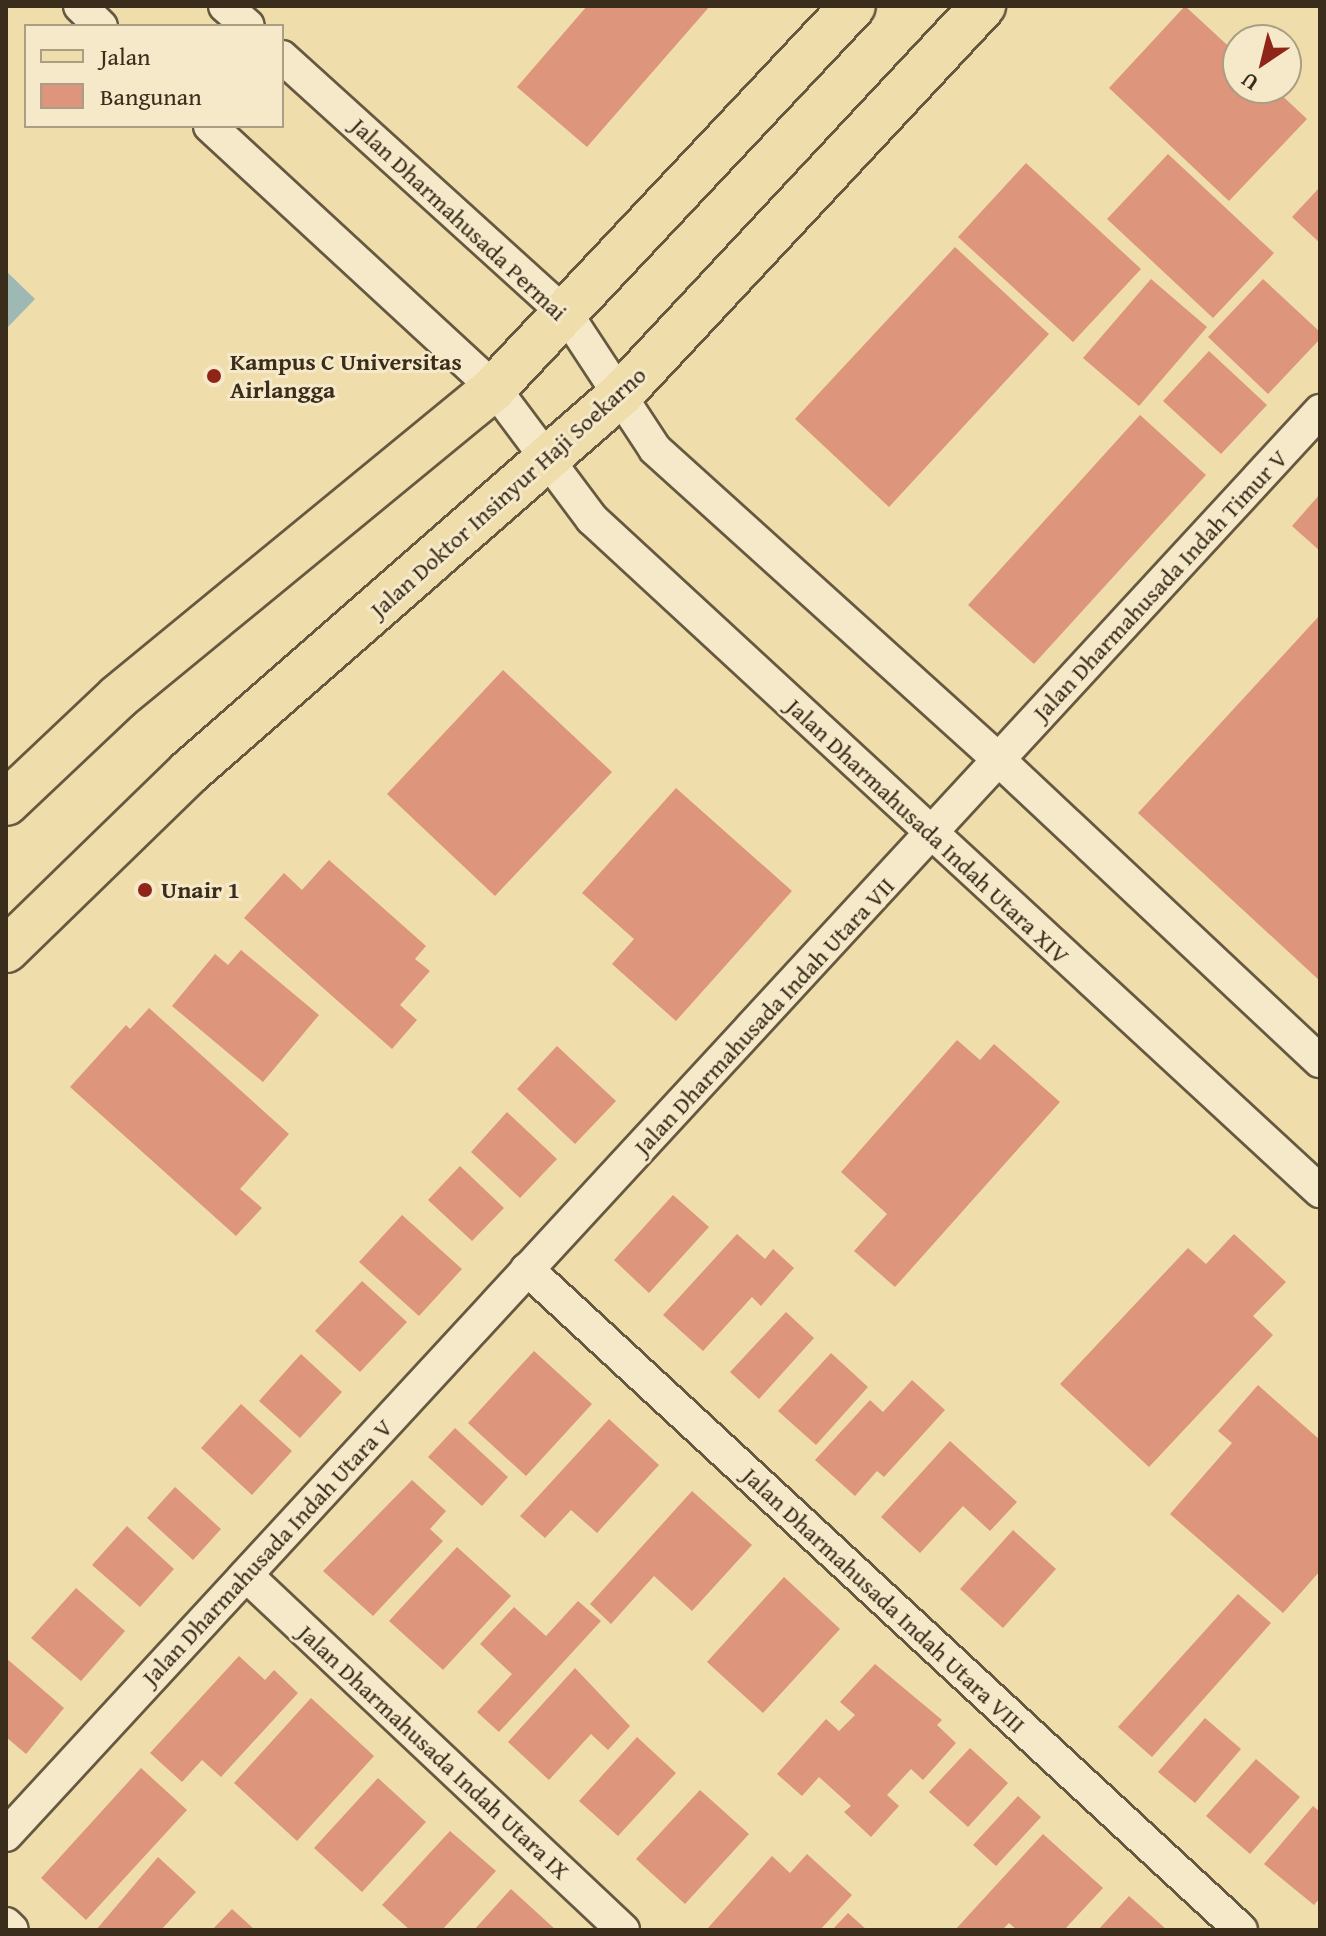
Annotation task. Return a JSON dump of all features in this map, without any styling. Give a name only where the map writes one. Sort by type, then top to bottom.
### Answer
[{"type":"main road","points":[[6,803],[118,697],[494,388],[567,315],[853,6]]},
{"type":"main road","name":"Jalan Doktor Insinyur Haji Soekarno","points":[[6,950],[189,772],[621,394],[983,6]]},
{"type":"street","points":[[80,6],[99,24]]},
{"type":"street","points":[[225,6],[246,24]]},
{"type":"street","name":"Jalan Dharmahusada Permai","points":[[284,59],[567,315],[621,394]]},
{"type":"street","points":[[212,128],[494,388],[548,460]]},
{"type":"street","points":[[621,394],[655,449],[999,760],[1320,1061]]},
{"type":"street","name":"Jalan Dharmahusada Indah Timur V","points":[[999,760],[1320,411]]},
{"type":"street","name":"Jalan Dharmahusada Indah Utara XIV","points":[[548,460],[592,519],[1320,1191]]},
{"type":"street","name":"Jalan Dharmahusada Indah Utara VII","points":[[527,1269],[932,836],[999,760]]},
{"type":"street","name":"Jalan Dharmahusada Indah Utara V","points":[[6,1835],[527,1269]]},
{"type":"street","name":"Jalan Dharmahusada Indah Utara VIII","points":[[527,1269],[1241,1930]]},
{"type":"street","name":"Jalan Dharmahusada Indah Utara IX","points":[[246,1575],[623,1930]]},
{"type":"street","points":[[6,1924],[12,1930]]},
{"type":"water","points":[[6,271],[35,299],[6,329]]},
{"type":"building","points":[[587,6],[710,6],[587,147],[517,87]]},
{"type":"building","points":[[1185,6],[1222,40],[1222,104],[1291,104],[1307,119],[1229,201],[1109,88]]},
{"type":"building","points":[[1168,154],[1274,253],[1213,318],[1107,219]]},
{"type":"building","points":[[1026,163],[1141,269],[1073,342],[958,237]]},
{"type":"building","points":[[1320,187],[1320,243],[1292,217]]},
{"type":"building","points":[[955,247],[1049,334],[889,507],[795,419]]},
{"type":"building","points":[[1151,279],[1207,327],[1139,406],[1083,358]]},
{"type":"building","points":[[1263,279],[1320,332],[1320,339],[1268,394],[1208,337]]},
{"type":"building","points":[[1209,351],[1267,405],[1221,454],[1163,401]]},
{"type":"building","points":[[1140,415],[1206,475],[1034,664],[968,605]]},
{"type":"building","points":[[1320,494],[1320,551],[1292,526]]},
{"type":"building","points":[[1320,615],[1320,981],[1138,813]]},
{"type":"building","points":[[503,670],[612,772],[495,896],[387,794]]},
{"type":"building","points":[[676,788],[792,891],[676,1021],[612,964],[634,939],[582,893]]},
{"type":"building","points":[[329,860],[426,946],[415,959],[430,971],[400,1005],[417,1020],[392,1049],[244,918],[284,873],[302,890]]},
{"type":"building","points":[[241,950],[319,1015],[263,1082],[172,1006],[215,954],[228,965]]},
{"type":"building","points":[[149,1008],[289,1134],[240,1189],[262,1208],[236,1236],[70,1087],[126,1025],[130,1029]]},
{"type":"building","points":[[957,1040],[980,1060],[994,1044],[1060,1102],[895,1287],[854,1251],[887,1214],[841,1172]]},
{"type":"building","points":[[557,1046],[616,1101],[575,1144],[517,1089]]},
{"type":"building","points":[[507,1112],[557,1159],[520,1198],[471,1152]]},
{"type":"building","points":[[460,1166],[504,1208],[472,1241],[428,1200]]},
{"type":"building","points":[[673,1195],[709,1227],[649,1293],[614,1260]]},
{"type":"building","points":[[402,1215],[462,1269],[419,1316],[359,1262]]},
{"type":"building","points":[[737,1234],[765,1259],[773,1249],[794,1268],[761,1306],[752,1297],[703,1351],[663,1315]]},
{"type":"building","points":[[1234,1234],[1286,1282],[1253,1316],[1273,1335],[1149,1467],[1060,1384],[1188,1248],[1206,1264]]},
{"type":"building","points":[[362,1281],[407,1322],[360,1372],[315,1331]]},
{"type":"building","points":[[786,1312],[814,1338],[759,1399],[730,1372]]},
{"type":"building","points":[[534,1351],[592,1404],[526,1476],[468,1423]]},
{"type":"building","points":[[831,1353],[868,1387],[816,1445],[778,1411]]},
{"type":"building","points":[[301,1354],[342,1392],[300,1438],[259,1401]]},
{"type":"building","points":[[912,1380],[945,1410],[884,1477],[877,1471],[855,1496],[815,1460],[870,1400],[883,1412]]},
{"type":"building","points":[[1258,1385],[1320,1440],[1320,1571],[1283,1613],[1170,1514],[1232,1443],[1218,1431]]},
{"type":"building","points":[[241,1404],[292,1451],[252,1495],[201,1448]]},
{"type":"building","points":[[609,1419],[659,1465],[597,1533],[571,1510],[545,1538],[520,1516]]},
{"type":"building","points":[[455,1428],[508,1477],[482,1506],[428,1457]]},
{"type":"building","points":[[950,1441],[1017,1502],[990,1531],[963,1506],[920,1553],[881,1517]]},
{"type":"building","points":[[412,1480],[446,1511],[430,1529],[443,1541],[373,1616],[323,1571]]},
{"type":"building","points":[[175,1487],[221,1529],[193,1560],[147,1518]]},
{"type":"building","points":[[692,1491],[752,1545],[692,1611],[654,1576],[611,1624],[590,1604]]},
{"type":"building","points":[[127,1526],[174,1569],[140,1607],[92,1565]]},
{"type":"building","points":[[1013,1530],[1056,1569],[1003,1628],[960,1589]]},
{"type":"building","points":[[457,1547],[511,1596],[443,1670],[389,1621]]},
{"type":"building","points":[[784,1577],[840,1629],[763,1713],[707,1662]]},
{"type":"building","points":[[76,1588],[125,1631],[81,1681],[31,1638]]},
{"type":"building","points":[[1238,1594],[1271,1623],[1152,1757],[1118,1727]]},
{"type":"building","points":[[578,1601],[601,1621],[499,1732],[477,1712],[512,1674],[480,1644],[514,1607],[546,1636]]},
{"type":"building","points":[[239,1656],[265,1680],[274,1670],[298,1693],[221,1777],[202,1760],[182,1782],[150,1753]]},
{"type":"building","points":[[6,1658],[64,1708],[26,1754],[6,1737]]},
{"type":"building","points":[[875,1664],[942,1720],[937,1725],[956,1743],[923,1780],[911,1769],[887,1795],[899,1806],[871,1837],[844,1812],[851,1806],[819,1777],[802,1796],[777,1774],[826,1719],[839,1731],[855,1715],[840,1702]]},
{"type":"building","points":[[575,1668],[630,1726],[608,1750],[591,1734],[549,1780],[508,1742]]},
{"type":"building","points":[[311,1698],[374,1756],[297,1841],[234,1783]]},
{"type":"building","points":[[1205,1718],[1241,1749],[1195,1803],[1158,1772]]},
{"type":"building","points":[[637,1737],[676,1773],[618,1836],[579,1801]]},
{"type":"building","points":[[970,1748],[1008,1783],[968,1827],[929,1792]]},
{"type":"building","points":[[1256,1759],[1300,1797],[1250,1854],[1206,1816]]},
{"type":"building","points":[[141,1768],[187,1810],[86,1920],[41,1878]]},
{"type":"building","points":[[378,1778],[426,1822],[362,1892],[314,1848]]},
{"type":"building","points":[[700,1790],[749,1834],[685,1904],[636,1859]]},
{"type":"building","points":[[1018,1796],[1041,1817],[996,1866],[973,1845]]},
{"type":"building","points":[[1313,1806],[1320,1812],[1320,1898],[1314,1905],[1264,1864]]},
{"type":"building","points":[[450,1831],[496,1871],[442,1930],[410,1930],[382,1905]]},
{"type":"building","points":[[1043,1834],[1103,1888],[1064,1930],[1017,1930],[1009,1923],[1002,1930],[955,1930]]},
{"type":"building","points":[[807,1854],[852,1895],[820,1930],[708,1928],[772,1856],[790,1873]]},
{"type":"building","points":[[158,1857],[196,1892],[161,1930],[96,1930]]},
{"type":"building","points":[[511,1889],[556,1930],[474,1930]]},
{"type":"building","points":[[1129,1896],[1167,1930],[1098,1930]]},
{"type":"building","points":[[232,1909],[255,1930],[212,1930]]},
{"type":"building","points":[[848,1913],[867,1930],[832,1930]]},
{"type":"place","name":"Kampus C Universitas Airlangga","points":[[214,376]]},
{"type":"place","name":"Unair 1","points":[[145,890]]}]
